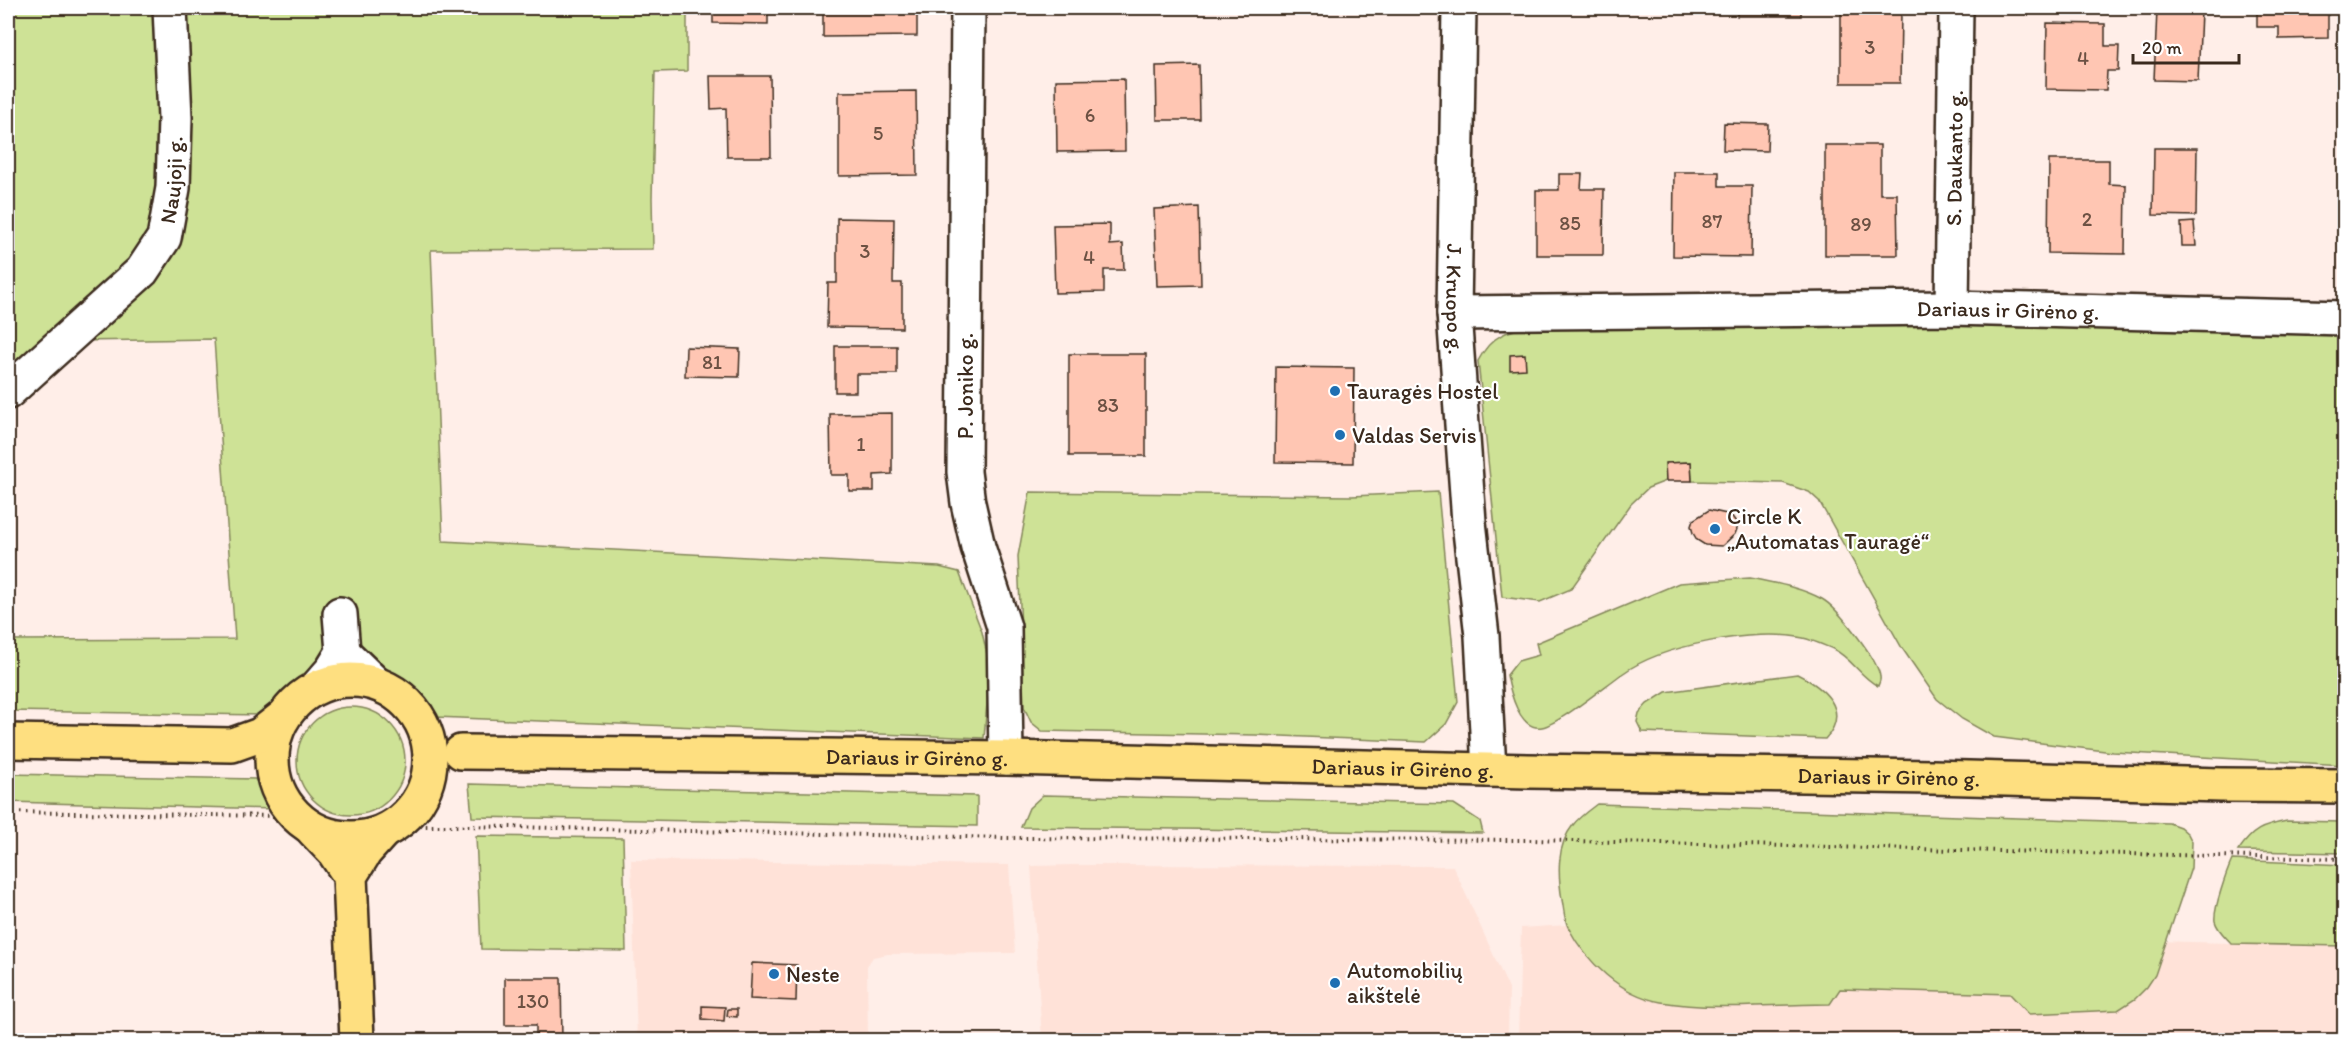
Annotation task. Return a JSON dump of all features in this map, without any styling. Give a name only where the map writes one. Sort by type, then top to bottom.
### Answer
[{"type":"main road","points":[[8,741],[232,745],[260,735],[283,717],[298,700],[317,687],[348,680],[375,684],[391,691],[408,704],[439,738],[461,752],[441,769],[414,808],[399,823],[397,832],[364,852],[350,876]]},
{"type":"main road","points":[[283,717],[274,738],[271,760],[275,782],[283,801],[296,817],[301,828],[334,852],[350,876],[357,1041]]},
{"type":"main road","points":[[419,717],[427,735],[430,754],[430,772],[424,791]]},
{"type":"main road","points":[[232,745],[255,760],[275,782]]},
{"type":"main road","name":"Dariaus ir Girėno g.","points":[[461,752],[1006,758],[1489,770],[1921,776],[2221,785],[2344,786]]},
{"type":"main road","points":[[301,828],[336,837],[359,839],[397,832]]},
{"type":"street","name":"Naujoji g.","points":[[8,392],[142,271],[164,238],[173,188],[175,118],[170,8]]},
{"type":"street","name":"P. Joniko g.","points":[[968,8],[964,472],[978,547],[1004,627],[1006,758]]},
{"type":"street","name":"J. Kruopo g.","points":[[1458,8],[1454,313],[1469,522],[1482,636],[1489,770]]},
{"type":"street","name":"S. Daukanto g.","points":[[1952,308],[1956,8]]},
{"type":"street","name":"Dariaus ir Girėno g.","points":[[1454,313],[1952,308],[2344,318]]},
{"type":"street","points":[[317,687],[332,670],[342,652],[340,614]]},
{"type":"street","points":[[342,652],[375,684]]},
{"type":"path","points":[[8,812],[276,816],[301,828]]},
{"type":"path","points":[[397,832],[421,826],[464,826],[1007,838],[1543,841],[2344,859]]},
{"type":"shaded area","points":[[631,860],[1009,865],[1015,953],[888,954],[873,957],[867,966],[868,1040],[637,1040]]},
{"type":"shaded area","points":[[1031,866],[1453,866],[1509,989],[1508,1040],[1042,1040]]},
{"type":"shaded area","points":[[1567,925],[2344,946],[2344,1040],[1518,1040],[1521,928]]},
{"type":"green space","points":[[8,8],[687,8],[687,71],[655,72],[653,249],[431,250],[443,541],[939,567],[959,572],[982,632],[990,668],[984,738],[435,717],[397,683],[331,653],[302,687],[266,715],[8,711],[8,640],[235,639],[214,339],[78,341],[8,405]]},
{"type":"green space","points":[[1959,323],[2344,332],[2344,765],[2113,752],[1994,737],[1962,719],[1937,699],[1902,648],[1819,501],[1809,492],[1783,483],[1692,481],[1691,462],[1666,463],[1666,481],[1648,488],[1631,504],[1571,589],[1540,602],[1502,597],[1478,361],[1495,339],[1518,329],[1537,326]]},
{"type":"green space","points":[[1030,492],[1352,496],[1438,492],[1458,702],[1446,724],[1426,742],[1255,735],[1042,731],[1031,722],[1024,707],[1018,556]]},
{"type":"green space","points":[[1750,578],[1796,588],[1829,604],[1873,659],[1880,678],[1878,686],[1866,678],[1840,653],[1810,640],[1783,635],[1735,637],[1684,647],[1639,664],[1550,724],[1534,727],[1522,717],[1513,700],[1507,675],[1518,661],[1539,655],[1536,643],[1679,583]]},
{"type":"green space","points":[[1797,674],[1824,693],[1831,700],[1835,709],[1836,718],[1833,728],[1825,739],[1642,732],[1637,722],[1639,713],[1647,704],[1666,692]]},
{"type":"green space","points":[[351,707],[372,711],[390,722],[401,740],[405,761],[401,782],[390,800],[372,811],[351,815],[330,811],[312,800],[301,782],[297,761],[301,740],[312,722],[330,711]]},
{"type":"green space","points":[[8,774],[255,779],[274,809],[8,802]]},
{"type":"green space","points":[[469,784],[977,796],[977,826],[472,817]]},
{"type":"green space","points":[[1043,795],[1454,804],[1480,821],[1483,833],[1021,827],[1029,808]]},
{"type":"green space","points":[[1597,804],[2169,823],[2180,827],[2188,834],[2192,842],[2191,868],[2155,975],[2135,999],[2118,1010],[2029,1014],[2010,994],[1840,989],[1830,1004],[1724,1007],[1681,1005],[1646,998],[1606,975],[1584,952],[1567,924],[1560,881],[1561,851],[1567,833],[1573,825]]},
{"type":"green space","points":[[2287,821],[2344,822],[2344,853],[2238,851],[2254,833]]},
{"type":"green space","points":[[476,836],[623,838],[626,951],[481,949]]},
{"type":"green space","points":[[2232,860],[2344,865],[2344,946],[2232,944],[2218,927],[2215,916],[2221,890]]},
{"type":"building","points":[[713,8],[768,8],[768,24],[713,23]]},
{"type":"building","points":[[844,8],[917,8],[917,36],[823,37],[823,10],[844,10]]},
{"type":"building","points":[[1737,8],[1801,8],[1801,16],[1737,16]]},
{"type":"building","points":[[2257,8],[2328,8],[2328,38],[2279,39],[2279,27],[2257,27]]},
{"type":"building","points":[[1841,10],[1901,11],[1900,83],[1841,83]]},
{"type":"building","points":[[2157,10],[2201,12],[2198,81],[2154,80]]},
{"type":"building","points":[[2047,23],[2105,24],[2105,46],[2119,46],[2118,71],[2107,71],[2106,90],[2046,89]]},
{"type":"building","points":[[1199,65],[1200,120],[1157,120],[1156,66]]},
{"type":"building","points":[[710,76],[770,76],[771,157],[727,157],[726,108],[711,109]]},
{"type":"building","points":[[1124,79],[1125,151],[1057,152],[1056,80]]},
{"type":"building","points":[[916,91],[917,175],[839,176],[839,92]]},
{"type":"building","points":[[1724,123],[1768,124],[1767,151],[1723,150]]},
{"type":"building","points":[[1825,145],[1880,145],[1880,194],[1897,194],[1898,255],[1825,255]]},
{"type":"building","points":[[2154,148],[2197,148],[2196,216],[2153,215]]},
{"type":"building","points":[[2049,160],[2109,160],[2109,184],[2126,185],[2125,254],[2048,253]]},
{"type":"building","points":[[1674,172],[1719,172],[1719,186],[1752,186],[1751,257],[1673,256]]},
{"type":"building","points":[[1559,174],[1582,174],[1581,189],[1604,189],[1603,255],[1536,255],[1536,190],[1559,190]]},
{"type":"building","points":[[1199,207],[1201,285],[1157,286],[1154,209]]},
{"type":"building","points":[[837,218],[894,219],[893,283],[902,283],[902,328],[827,327],[828,283],[837,283]]},
{"type":"building","points":[[2194,222],[2196,246],[2182,246],[2181,223]]},
{"type":"building","points":[[1110,224],[1110,245],[1123,244],[1124,270],[1104,270],[1104,292],[1055,293],[1053,225]]},
{"type":"building","points":[[835,346],[897,346],[897,374],[856,374],[856,392],[835,392]]},
{"type":"building","points":[[686,347],[740,349],[739,377],[685,376]]},
{"type":"building","points":[[1069,354],[1146,354],[1146,456],[1069,456]]},
{"type":"building","points":[[1525,354],[1526,369],[1510,370],[1510,355]]},
{"type":"building","points":[[1276,367],[1354,368],[1353,463],[1275,462]]},
{"type":"building","points":[[892,413],[892,474],[874,475],[874,491],[849,491],[849,475],[831,475],[830,414]]},
{"type":"building","points":[[1691,462],[1692,481],[1666,481],[1665,463]]},
{"type":"building","points":[[1709,510],[1731,515],[1736,522],[1735,534],[1722,546],[1705,545],[1697,540],[1693,533],[1691,526],[1693,520]]},
{"type":"building","name":"Neste","points":[[752,963],[797,965],[796,1001],[750,999]]},
{"type":"building","points":[[505,978],[561,978],[562,1040],[536,1040],[536,1025],[505,1025]]},
{"type":"building","points":[[702,1006],[725,1007],[724,1021],[702,1019]]},
{"type":"building","points":[[728,1009],[737,1009],[737,1017],[727,1016]]},
{"type":"place","name":"Tauragės Hostel","points":[[1335,391]]},
{"type":"place","name":"Valdas Servis","points":[[1340,435]]},
{"type":"place","name":"Circle K „Automatas Tauragė“","points":[[1715,529]]},
{"type":"place","name":"Neste","points":[[774,974]]},
{"type":"place","name":"Automobilių aikštelė","points":[[1335,983]]}]
